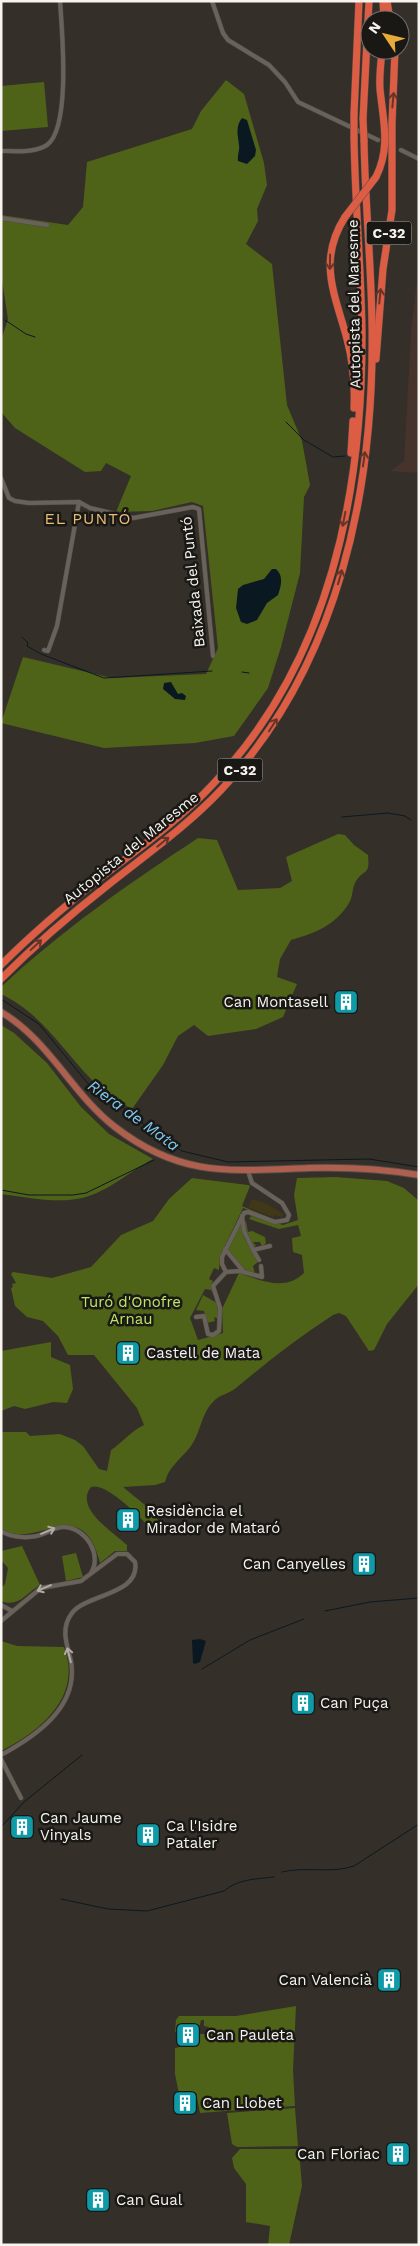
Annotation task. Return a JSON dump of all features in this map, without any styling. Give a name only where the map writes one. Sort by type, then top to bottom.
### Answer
[{"type":"highway","name":"Autopista del Maresme","points":[[1,965],[75,898],[178,818],[214,783],[258,731],[290,679],[320,613],[342,529],[352,471],[360,387],[362,341],[354,137],[359,1]]},
{"type":"highway","name":"Autopista del Maresme","points":[[1,979],[60,923],[203,808],[242,767],[278,717],[304,673],[318,642],[337,590],[360,491],[369,414],[372,322],[364,119],[369,1]]},
{"type":"highway","name":"C-32","points":[[352,471],[353,370],[348,341],[332,288],[329,266],[332,244],[345,217],[376,177],[382,163],[385,145],[380,82],[381,60]]},
{"type":"highway","name":"C-32","points":[[369,414],[374,392],[383,269],[392,210],[392,123],[395,60]]},
{"type":"main road","points":[[1,1012],[30,1033],[48,1051],[103,1117],[134,1141],[153,1152],[187,1165],[216,1170],[248,1171],[311,1168],[419,1175]]},
{"type":"street","points":[[1,151],[43,147],[56,134],[64,82],[60,1]]},
{"type":"street","points":[[212,1],[223,33],[228,40],[270,65],[285,82],[298,102],[378,140]]},
{"type":"street","points":[[401,150],[419,159]]},
{"type":"street","points":[[1,218],[47,225]]},
{"type":"street","name":"Baixada del Puntó","points":[[1,478],[10,498],[15,501],[80,502],[90,508],[133,518],[193,507],[199,509],[212,656]]},
{"type":"street","points":[[44,650],[48,651],[57,626],[80,502]]},
{"type":"street","points":[[226,1272],[221,1261],[242,1216],[248,1212],[275,1222],[286,1220],[290,1215],[282,1203],[252,1183],[248,1171]]},
{"type":"street","points":[[242,1216],[244,1230],[259,1260]]},
{"type":"street","points":[[253,1250],[270,1246]]},
{"type":"street","points":[[225,1249],[244,1272]]},
{"type":"street","points":[[196,1317],[204,1316],[208,1334],[214,1335],[218,1332],[220,1308],[214,1292],[214,1283],[226,1272],[244,1272],[262,1277],[261,1266]]},
{"type":"street","points":[[1,1531],[11,1536],[33,1536],[60,1527],[74,1530],[87,1540],[94,1552],[95,1562],[89,1575]]},
{"type":"street","points":[[1,1622],[41,1588],[51,1585],[77,1583],[112,1557],[123,1553],[130,1556],[135,1562],[134,1575],[116,1591],[84,1603],[70,1615],[65,1635],[72,1670],[64,1702],[42,1728],[1,1757],[22,1798]]},
{"type":"street","points":[[1,1604],[12,1611]]},
{"type":"shaded area","points":[[419,263],[419,473],[391,471],[404,461],[411,332]]},
{"type":"green space","points":[[226,80],[244,94],[264,163],[267,185],[257,209],[258,221],[246,244],[272,264],[287,405],[302,441],[310,485],[304,497],[300,573],[281,647],[268,688],[234,736],[195,743],[104,748],[1,723],[23,657],[112,678],[206,674],[218,648],[203,506],[192,502],[152,511],[116,512],[131,476],[106,463],[101,471],[85,472],[15,428],[1,412],[1,340],[8,319],[1,274],[1,215],[68,225],[83,207],[87,162],[192,129],[201,111]]},
{"type":"green space","points":[[44,82],[48,127],[1,131],[1,86]]},
{"type":"green space","points":[[338,834],[345,835],[354,845],[368,855],[368,866],[366,871],[356,881],[350,901],[343,911],[324,928],[291,940],[280,959],[277,977],[297,984],[283,1017],[256,1029],[208,1036],[194,1025],[178,1036],[163,1065],[132,1109],[110,1096],[95,1084],[39,1021],[28,1011],[1,994],[1,987],[48,946],[121,890],[198,838],[217,840],[238,890],[280,888],[292,881],[286,857]]},
{"type":"green space","points":[[1,1025],[14,1033],[47,1063],[81,1107],[109,1134],[153,1159],[101,1191],[82,1198],[52,1200],[1,1194]]},
{"type":"green space","name":"Turó d'Onofre Arnau","points":[[336,1177],[387,1181],[404,1188],[419,1201],[419,1284],[387,1324],[374,1350],[369,1351],[346,1316],[339,1313],[333,1315],[271,1359],[233,1390],[215,1400],[206,1412],[191,1446],[172,1467],[165,1482],[155,1485],[123,1487],[155,1515],[162,1528],[155,1534],[135,1512],[115,1496],[98,1487],[91,1487],[87,1495],[87,1503],[91,1511],[97,1519],[127,1545],[127,1551],[115,1551],[100,1563],[92,1541],[82,1530],[69,1526],[56,1527],[28,1534],[14,1534],[1,1528],[1,1432],[26,1432],[30,1436],[60,1434],[75,1440],[83,1446],[99,1469],[107,1471],[111,1450],[144,1425],[137,1408],[94,1355],[68,1355],[58,1336],[43,1321],[27,1317],[15,1306],[11,1288],[13,1287],[12,1284],[16,1283],[11,1274],[13,1272],[52,1278],[91,1267],[121,1235],[153,1221],[169,1199],[192,1178],[248,1185],[250,1186],[242,1206],[275,1220],[243,1208],[220,1256],[219,1270],[214,1268],[209,1279],[213,1281],[211,1285],[213,1294],[211,1290],[205,1289],[190,1318],[198,1340],[223,1333],[222,1309],[239,1273],[272,1283],[281,1283],[297,1279],[304,1273],[302,1255],[293,1252],[292,1238],[301,1236],[298,1225],[279,1229],[249,1219],[251,1216],[283,1225],[298,1220],[294,1195],[297,1178]]},
{"type":"green space","points":[[241,1222],[244,1237],[258,1262],[253,1266],[255,1274],[246,1272],[228,1250]]},
{"type":"green space","points":[[244,1222],[246,1222],[248,1232],[252,1231],[265,1237],[266,1243],[262,1247],[260,1242],[253,1242],[256,1246],[254,1247],[247,1235]]},
{"type":"green space","points":[[203,1295],[217,1303],[219,1319],[214,1317],[215,1321],[207,1323],[204,1311],[196,1310]]},
{"type":"green space","points":[[51,1342],[51,1357],[70,1365],[73,1389],[67,1403],[53,1402],[25,1409],[14,1406],[1,1411],[1,1351]]},
{"type":"green space","points":[[22,1546],[40,1585],[22,1599],[13,1603],[7,1603],[1,1601],[1,1588],[5,1584],[8,1568],[1,1560],[1,1551]]},
{"type":"green space","points":[[76,1553],[83,1577],[66,1581],[62,1556]]},
{"type":"green space","points":[[1,1641],[17,1646],[64,1647],[68,1665],[68,1681],[63,1696],[55,1710],[44,1722],[16,1743],[1,1751]]},
{"type":"green space","points":[[296,2006],[293,2070],[295,2106],[200,2113],[196,2093],[179,2094],[175,2074],[175,2048],[195,2044],[195,2040],[197,2041],[200,2034],[205,2034],[209,2027],[204,2026],[204,2020],[201,2020],[199,2029],[196,2029],[196,2025],[184,2025],[184,2032],[175,2032],[176,2020],[179,2016],[236,2016]]},
{"type":"green space","points":[[295,2108],[298,2146],[237,2147],[232,2144],[227,2113]]},
{"type":"green space","points":[[240,2149],[299,2149],[302,2186],[289,2245],[268,2245],[270,2226],[246,2222],[246,2184],[234,2168],[232,2158]]},
{"type":"sand","points":[[252,1199],[265,1203],[284,1214],[282,1217],[275,1215],[273,1217],[248,1207]]},
{"type":"water","points":[[242,118],[247,120],[256,150],[255,156],[247,164],[238,161],[238,128]]},
{"type":"water","points":[[272,569],[276,569],[279,572],[281,578],[278,595],[267,603],[257,620],[247,624],[241,622],[236,608],[238,589],[243,585],[264,579]]},
{"type":"water","points":[[171,682],[178,694],[182,693],[186,696],[185,700],[175,699],[163,689],[164,683]]},
{"type":"water","points":[[200,1639],[206,1641],[200,1662],[195,1664],[193,1663],[192,1640]]},
{"type":"waterway","points":[[5,320],[26,334],[35,337]]},
{"type":"waterway","points":[[286,422],[304,440],[333,457],[345,456]]},
{"type":"waterway","points":[[22,637],[28,643],[27,646],[41,654],[104,678],[212,671]]},
{"type":"waterway","points":[[242,672],[249,673]]},
{"type":"waterway","points":[[342,817],[388,813],[405,816],[411,820]]},
{"type":"waterway","name":"Riera de Mata","points":[[1,999],[39,1024],[90,1086],[137,1117],[149,1130],[182,1151],[228,1162],[369,1159],[419,1167]]},
{"type":"waterway","points":[[166,1150],[171,1146]]},
{"type":"waterway","points":[[1,1190],[29,1195],[73,1195],[86,1193],[154,1160]]},
{"type":"waterway","points":[[325,1611],[370,1602],[419,1598]]},
{"type":"waterway","points":[[202,1669],[250,1640],[304,1619]]},
{"type":"waterway","points":[[1,1827],[24,1802],[82,1755]]},
{"type":"waterway","points":[[282,1872],[354,1866],[419,1824]]},
{"type":"waterway","points":[[61,1899],[108,1909],[147,1911],[224,1891],[241,1882],[274,1877]]},
{"type":"place","name":"Can Montasell","points":[[346,1002]]},
{"type":"place","name":"Castell de Mata","points":[[128,1353]]},
{"type":"place","name":"Residència el Mirador de Mataró","points":[[128,1520]]},
{"type":"place","name":"Can Canyelles","points":[[364,1564]]},
{"type":"place","name":"Can Puça","points":[[303,1703]]},
{"type":"place","name":"Can Jaume Vinyals","points":[[22,1827]]},
{"type":"place","name":"Ca l'Isidre Pataler","points":[[148,1835]]},
{"type":"place","name":"Can Valencià","points":[[389,1980]]},
{"type":"place","name":"Can Pauleta","points":[[188,2035]]},
{"type":"place","name":"Can Llobet","points":[[185,2103]]},
{"type":"place","name":"Can Floriac","points":[[398,2154]]},
{"type":"place","name":"Can Gual","points":[[98,2200]]},
{"type":"district","name":"EL PUNTÓ","points":[[88,518]]}]
